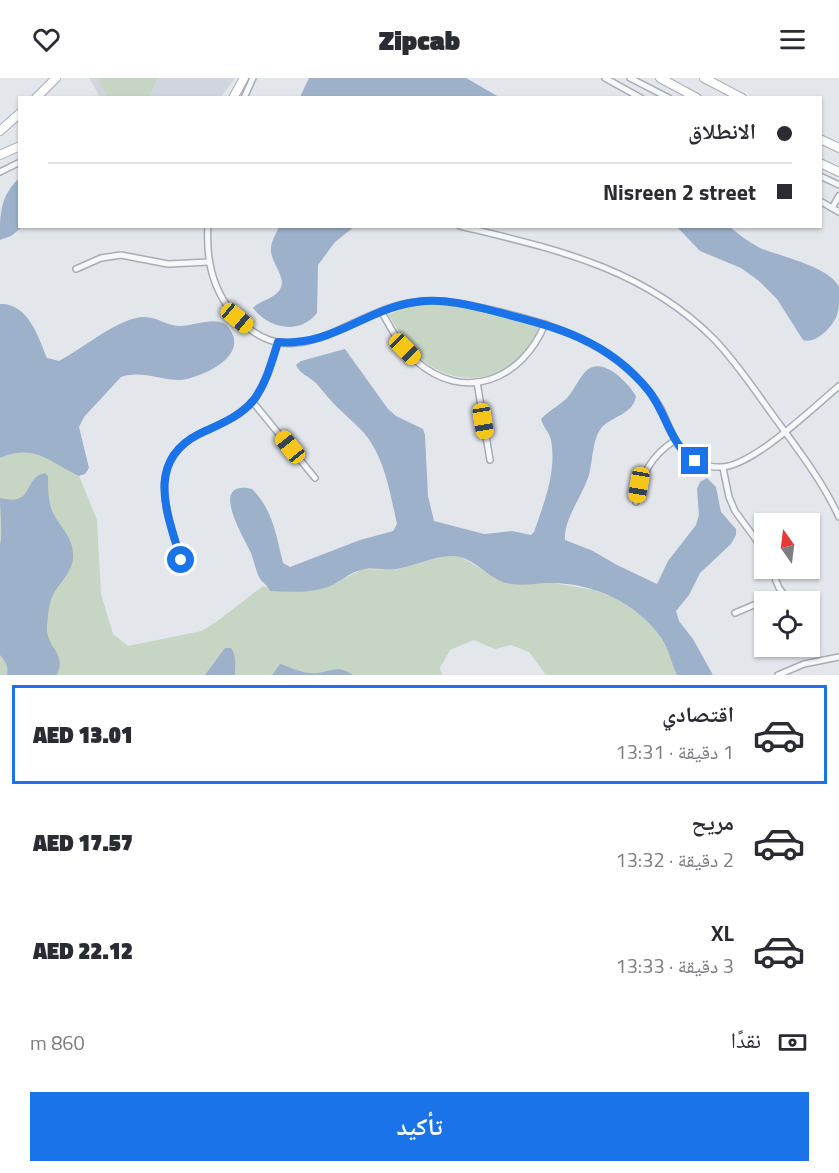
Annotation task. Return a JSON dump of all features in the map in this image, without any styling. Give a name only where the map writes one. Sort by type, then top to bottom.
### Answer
[{"type":"main road","points":[[39,96],[56,78]]},
{"type":"main road","points":[[234,96],[244,78]]},
{"type":"main road","points":[[660,78],[694,96]]},
{"type":"main road","points":[[704,78],[738,96]]},
{"type":"main road","points":[[0,131],[18,115]]},
{"type":"main road","points":[[822,139],[839,148]]},
{"type":"main road","points":[[0,155],[18,147]]},
{"type":"main road","points":[[822,164],[839,172]]},
{"type":"street","points":[[245,96],[254,78]]},
{"type":"street","points":[[605,78],[637,96]]},
{"type":"street","points":[[630,78],[665,96]]},
{"type":"street","points":[[0,172],[18,163]]},
{"type":"street","points":[[822,177],[838,186]]},
{"type":"street","points":[[832,208],[839,196]]},
{"type":"street","points":[[822,202],[839,212]]},
{"type":"street","points":[[208,228],[209,262],[219,292],[237,318],[249,328],[278,342],[307,343],[402,304],[436,301],[469,305],[545,324],[587,340],[624,365],[650,392],[660,407],[674,441],[683,453],[708,466],[723,468],[740,463],[756,454],[839,386]]},
{"type":"street","points":[[468,228],[542,246],[594,262],[635,281],[662,297],[698,324],[736,366],[785,431],[820,481],[839,517]]},
{"type":"street","points":[[76,269],[101,258],[121,255],[168,264],[209,262]]},
{"type":"street","points":[[381,311],[405,349],[416,361],[445,377],[461,381],[477,382],[492,379],[520,363],[539,339],[545,324]]},
{"type":"street","points":[[181,560],[164,503],[164,481],[170,461],[182,445],[227,422],[252,401],[265,380],[278,342]]},
{"type":"street","points":[[477,382],[490,460]]},
{"type":"street","points":[[252,401],[315,478]]},
{"type":"street","points":[[636,502],[639,485],[648,465],[674,441]]},
{"type":"street","points":[[723,468],[729,497],[735,511],[754,537]]},
{"type":"street","points":[[735,613],[784,595],[776,579]]},
{"type":"street","points":[[778,675],[804,664],[839,657]]},
{"type":"shaded area","points":[[89,78],[235,78],[222,96],[99,96]]},
{"type":"green space","points":[[97,78],[158,78],[149,96],[107,96]]},
{"type":"green space","points":[[418,305],[456,306],[539,327],[529,348],[513,365],[491,375],[468,378],[456,376],[435,368],[419,357],[404,340],[388,314]]},
{"type":"green space","points":[[20,451],[42,455],[79,476],[97,520],[101,594],[113,634],[128,646],[202,631],[263,586],[269,588],[325,588],[363,569],[396,570],[451,555],[461,557],[501,581],[511,584],[553,583],[594,590],[615,598],[635,609],[652,625],[669,651],[677,675],[546,675],[529,652],[511,645],[495,649],[474,640],[450,650],[440,668],[442,675],[0,675],[0,458]]},
{"type":"water","points":[[309,78],[466,78],[497,96],[300,96]]},
{"type":"water","points":[[18,179],[18,228],[21,228],[11,236],[0,240],[2,206]]},
{"type":"water","points":[[279,228],[353,228],[335,242],[318,265],[317,313],[310,320],[293,327],[276,325],[267,321],[253,308],[281,288],[281,277],[273,260],[271,249]]},
{"type":"water","points":[[678,228],[731,228],[760,248],[815,268],[834,280],[839,287],[835,320],[819,337],[810,341],[803,340],[777,299],[759,281],[741,268],[700,251]]},
{"type":"water","points":[[0,304],[10,305],[25,315],[36,331],[47,358],[59,361],[113,327],[135,318],[145,317],[180,326],[220,322],[228,326],[233,335],[233,348],[220,364],[188,379],[173,380],[136,375],[121,377],[84,417],[79,427],[89,468],[85,474],[79,476],[32,453],[12,454],[0,458]]},
{"type":"water","points":[[345,349],[388,409],[396,416],[423,429],[428,496],[434,521],[484,534],[512,531],[531,535],[534,532],[548,487],[552,463],[551,440],[541,419],[567,398],[585,372],[592,367],[606,368],[621,378],[636,396],[634,402],[628,410],[599,431],[589,475],[567,524],[565,540],[593,551],[657,584],[668,561],[696,525],[699,515],[697,489],[700,482],[707,478],[716,487],[721,512],[736,529],[736,535],[731,544],[700,573],[689,595],[676,611],[679,621],[693,639],[713,675],[677,675],[661,638],[640,615],[613,597],[567,584],[516,585],[503,582],[474,563],[459,557],[437,558],[397,569],[374,568],[356,571],[318,590],[270,591],[259,577],[232,511],[230,500],[232,492],[239,488],[252,489],[265,505],[273,523],[283,563],[290,567],[360,540],[393,531],[397,524],[386,476],[371,443],[316,383],[302,373],[296,365],[301,361]]},
{"type":"water","points":[[45,473],[48,476],[51,509],[68,537],[73,553],[72,565],[52,597],[48,617],[48,636],[60,661],[59,667],[57,675],[7,675],[7,666],[0,655],[0,498],[19,499],[33,480]]},
{"type":"water","points":[[225,648],[231,648],[234,654],[235,675],[205,675]]},
{"type":"water","points":[[280,664],[305,672],[316,673],[341,669],[353,675],[272,675]]},
{"type":"route","points":[[181,560],[164,503],[163,492],[166,471],[175,453],[197,435],[227,422],[252,401],[265,380],[278,342],[307,343],[321,339],[381,311],[402,304],[436,301],[469,305],[559,328],[587,340],[612,356],[638,378],[660,407],[674,441],[683,453],[695,461]]}]
